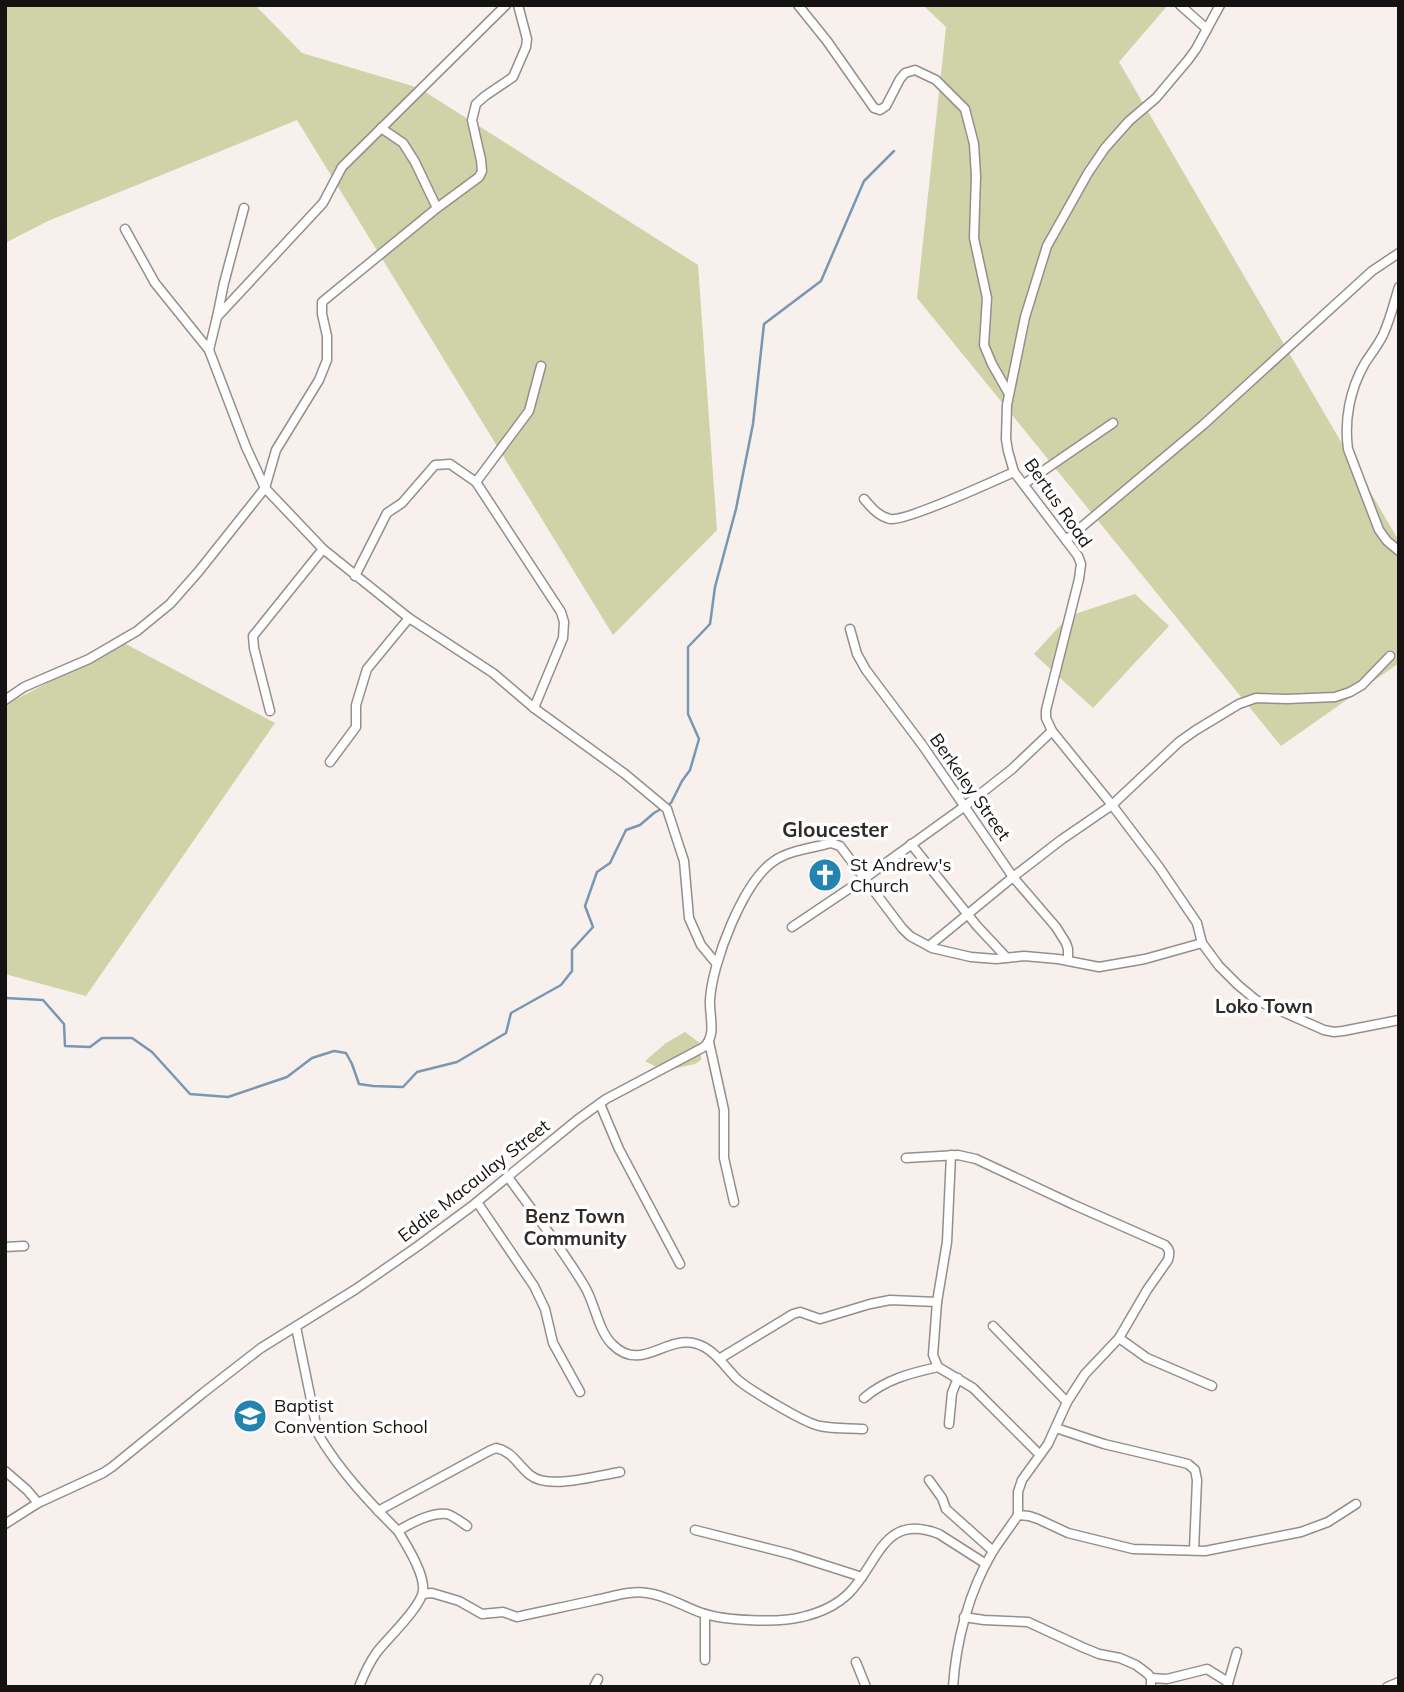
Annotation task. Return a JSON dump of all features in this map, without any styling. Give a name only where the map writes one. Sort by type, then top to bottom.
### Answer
[{"type":"street","points":[[217,317],[323,203],[342,167],[506,5]]},
{"type":"street","points":[[5,700],[24,687],[89,659],[137,631],[170,604],[265,488],[276,450],[327,360],[322,302],[479,177],[482,171],[481,160],[472,120],[476,104],[513,77],[526,47],[527,38],[518,5]]},
{"type":"street","points":[[798,5],[874,108],[880,110],[886,106],[900,79],[905,73],[915,70],[936,80],[965,109],[974,144],[974,238],[987,298],[984,345],[1009,394]]},
{"type":"street","points":[[1180,5],[1207,29]]},
{"type":"street","name":"Bertus Road","points":[[1052,731],[1046,718],[1046,710],[1081,571],[1078,556],[1014,472],[1006,439],[1009,394],[1025,317],[1047,246],[1088,173],[1105,148],[1129,121],[1148,106],[1196,49],[1220,5]]},
{"type":"street","points":[[381,128],[403,143],[437,208]]},
{"type":"street","points":[[209,350],[244,208]]},
{"type":"street","points":[[125,229],[155,283],[209,350],[246,447],[265,488],[323,549],[355,576],[409,618],[493,673],[534,708],[625,774],[667,809],[684,861],[689,918],[701,945],[716,963]]},
{"type":"street","points":[[1066,540],[1203,425],[1372,271],[1399,253]]},
{"type":"street","points":[[1399,287],[1383,334],[1364,365],[1352,394],[1346,435],[1348,449],[1380,530],[1387,541],[1399,551]]},
{"type":"street","points":[[476,482],[528,411],[541,366]]},
{"type":"street","points":[[1024,484],[1112,423]]},
{"type":"street","points":[[355,576],[387,513],[402,503],[435,465],[450,464],[476,482],[561,612],[564,622],[563,638],[534,708]]},
{"type":"street","points":[[864,499],[878,514],[893,520],[940,504],[1014,472]]},
{"type":"street","points":[[270,711],[253,636],[323,549]]},
{"type":"street","points":[[330,762],[356,727],[356,705],[368,669],[409,618]]},
{"type":"street","name":"Berkeley Street","points":[[850,629],[857,654],[866,670],[923,746],[1013,877],[1063,938],[1068,949],[1068,960]]},
{"type":"street","points":[[929,946],[1061,840],[1112,806],[1179,742],[1196,730],[1239,704],[1256,698],[1335,697],[1350,692],[1362,685],[1390,656]]},
{"type":"street","points":[[792,927],[965,806],[1012,769],[1052,731],[1159,867],[1197,923],[1202,943],[1238,985],[1256,999],[1324,1030],[1343,1031],[1399,1020]]},
{"type":"street","points":[[734,1202],[723,1158],[724,1110],[709,1042],[712,1033],[710,989],[716,963],[730,927],[754,881],[778,858],[831,842],[840,846],[910,936],[929,946],[971,957],[996,959],[1024,956],[1068,960],[1099,967],[1145,959],[1202,943]]},
{"type":"street","points":[[911,844],[1007,958]]},
{"type":"street","name":"Eddie Macaulay Street","points":[[5,1524],[38,1503],[112,1467],[261,1348],[418,1246],[509,1177],[577,1120],[709,1042]]},
{"type":"street","points":[[600,1104],[619,1149],[680,1264]]},
{"type":"street","points":[[951,1155],[947,1242],[937,1302],[933,1355],[939,1367],[973,1388],[1040,1455]]},
{"type":"street","points":[[906,1158],[958,1155],[976,1159],[1072,1205],[1165,1245],[1170,1255],[1119,1338],[1085,1374],[1061,1412],[1048,1444],[1022,1480],[1018,1492],[1018,1515],[986,1564],[964,1617],[954,1666],[953,1687]]},
{"type":"street","points":[[509,1177],[581,1280],[607,1338],[619,1350],[635,1356],[644,1356],[676,1344],[696,1343],[719,1359],[739,1381],[807,1422],[820,1426],[863,1429]]},
{"type":"street","points":[[477,1202],[534,1286],[545,1309],[553,1343],[580,1392]]},
{"type":"street","points":[[5,1247],[24,1246]]},
{"type":"street","points":[[719,1359],[800,1312],[820,1319],[891,1300],[937,1302]]},
{"type":"street","points":[[993,1326],[1067,1402]]},
{"type":"street","points":[[296,1327],[318,1434],[365,1497],[398,1531],[415,1560],[423,1585],[423,1594],[418,1604],[376,1653],[359,1687]]},
{"type":"street","points":[[1119,1338],[1147,1358],[1212,1386]]},
{"type":"street","points":[[864,1398],[902,1375],[939,1367]]},
{"type":"street","points":[[949,1424],[952,1393],[958,1378]]},
{"type":"street","points":[[1056,1428],[1104,1444],[1192,1467],[1197,1474],[1194,1550]]},
{"type":"street","points":[[378,1511],[496,1448],[509,1453],[530,1476],[542,1482],[555,1483],[620,1472]]},
{"type":"street","points":[[5,1471],[38,1503]]},
{"type":"street","points":[[929,1480],[942,1498],[946,1509],[993,1551]]},
{"type":"street","points":[[1018,1515],[1038,1519],[1068,1533],[1133,1549],[1205,1551],[1301,1532],[1328,1522],[1356,1504]]},
{"type":"street","points":[[398,1531],[418,1521],[446,1514],[467,1526]]},
{"type":"street","points":[[423,1594],[432,1593],[459,1601],[482,1614],[503,1612],[517,1617],[646,1592],[705,1614],[732,1619],[785,1620],[825,1609],[839,1601],[862,1577],[885,1543],[901,1530],[920,1529],[939,1534],[986,1564]]},
{"type":"street","points":[[695,1530],[862,1577]]},
{"type":"street","points":[[705,1614],[705,1660]]},
{"type":"street","points":[[964,1617],[1028,1622],[1099,1654],[1120,1658],[1136,1665],[1148,1674],[1151,1683],[1207,1669],[1228,1685],[1237,1652]]},
{"type":"street","points":[[856,1662],[866,1687]]},
{"type":"street","points":[[1387,1687],[1399,1682]]},
{"type":"green space","points":[[5,5],[255,5],[302,53],[419,88],[698,265],[717,530],[613,635],[297,120],[48,221],[5,243]]},
{"type":"green space","points":[[923,5],[1168,5],[1119,62],[1399,541],[1399,663],[1281,746],[917,298],[946,27]]},
{"type":"green space","points":[[1135,594],[1169,626],[1093,708],[1034,654],[1069,616]]},
{"type":"green space","points":[[124,643],[275,723],[86,996],[5,974],[5,705]]},
{"type":"green space","points":[[685,1032],[701,1044],[701,1060],[695,1064],[664,1071],[645,1061],[666,1043]]},
{"type":"waterway","points":[[5,998],[43,1000],[64,1024],[65,1046],[90,1047],[102,1038],[132,1038],[152,1052],[190,1094],[228,1097],[287,1077],[312,1058],[334,1051],[346,1053],[359,1084],[403,1087],[417,1072],[457,1062],[506,1033],[511,1013],[561,985],[572,971],[572,950],[593,927],[585,906],[597,872],[610,863],[626,830],[640,825],[671,803],[690,770],[699,739],[688,714],[688,647],[710,624],[715,587],[736,509],[753,424],[764,324],[821,281],[864,181],[894,151]]},
{"type":"place","name":"St Andrew's Church","points":[[825,875]]},
{"type":"place","name":"Baptist Convention School","points":[[250,1416]]},
{"type":"district","name":"Gloucester","points":[[835,830]]},
{"type":"district","name":"Loko Town","points":[[1264,1006]]},
{"type":"district","name":"Benz Town Community","points":[[575,1227]]}]
